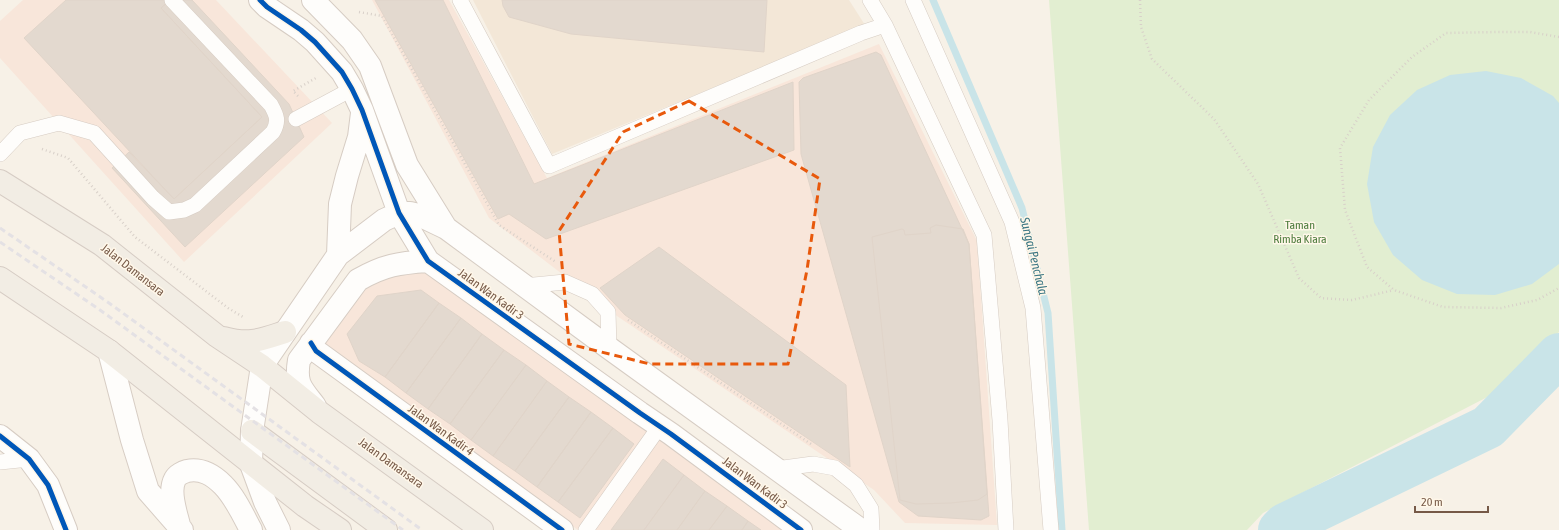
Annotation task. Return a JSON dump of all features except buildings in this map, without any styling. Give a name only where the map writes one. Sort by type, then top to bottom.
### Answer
[{"type":"main road","name":"Jalan Damansara","points":[[0,181],[102,246],[217,336],[262,366],[320,412],[482,530]]},
{"type":"main road","points":[[0,278],[109,351],[305,506],[340,530]]},
{"type":"main road","points":[[217,336],[240,342],[257,341],[285,332]]},
{"type":"main road","points":[[252,431],[386,530]]},
{"type":"main road","points":[[305,506],[327,530]]},
{"type":"street","name":"Jalan Wan Kadir 3","points":[[260,0],[267,7],[301,30],[315,42],[342,72],[362,110],[399,213],[428,261],[660,426],[801,530]]},
{"type":"street","name":"Jalan Wan Kadir 3","points":[[317,1],[352,40],[370,66],[407,165],[446,228]]},
{"type":"street","points":[[338,255],[340,204],[359,137],[362,110]]},
{"type":"street","name":"Jalan Wan Kadir 3","points":[[399,213],[419,215],[446,228],[608,348],[861,530]]},
{"type":"street","points":[[280,530],[265,502],[251,464],[252,431],[262,366],[338,255],[384,220],[399,213]]},
{"type":"street","points":[[320,412],[300,385],[297,373],[299,360],[311,343],[358,280],[371,272],[393,264],[428,261]]},
{"type":"street","name":"Jalan Wan Kadir 4","points":[[311,343],[316,351],[562,530]]},
{"type":"street","points":[[109,351],[128,426],[148,491],[181,528]]},
{"type":"street","points":[[0,436],[29,459],[48,485],[66,530]]},
{"type":"street","points":[[181,528],[174,504],[172,490],[175,479],[182,472],[196,470],[210,474],[224,486],[240,508],[251,530]]},
{"type":"lane","points":[[0,154],[20,133],[59,123],[94,133],[153,198],[169,212],[184,210],[195,205],[273,132],[277,124],[277,116],[271,105],[172,0]]},
{"type":"lane","points":[[460,0],[548,166],[861,33],[885,25]]},
{"type":"lane","points":[[870,0],[885,25],[984,235],[1000,420],[1006,530]]},
{"type":"lane","points":[[912,0],[1012,222],[1033,308],[1051,530]]},
{"type":"lane","points":[[296,119],[352,89]]},
{"type":"lane","points":[[524,286],[565,282],[592,294],[608,312],[608,348]]},
{"type":"lane","points":[[586,530],[660,426]]},
{"type":"lane","points":[[0,462],[29,459]]},
{"type":"lane","points":[[776,469],[813,464],[835,468],[856,485],[871,509],[872,530]]},
{"type":"path","points":[[1140,0],[1141,27],[1152,59],[1214,119],[1258,184],[1298,278],[1322,298],[1352,300],[1394,290]]},
{"type":"path","points":[[357,12],[382,16],[499,225],[558,263]]},
{"type":"path","points":[[1559,37],[1530,32],[1446,33],[1412,57],[1370,100],[1340,148],[1345,210],[1367,267],[1394,290],[1443,307],[1501,308],[1537,300],[1559,288]]},
{"type":"path","points":[[293,91],[317,77],[332,100]]},
{"type":"path","points":[[20,133],[41,148],[68,158],[135,237],[228,308],[244,318]]},
{"type":"path","points":[[622,315],[817,448]]},
{"type":"highlighted area","points":[[689,101],[820,179],[807,270],[788,364],[650,364],[569,344],[559,231],[623,132]]},
{"type":"shaded area","points":[[23,0],[216,0],[332,123],[184,262],[0,58],[0,21]]},
{"type":"shaded area","points":[[372,0],[449,0],[547,178],[879,44],[977,241],[997,525],[905,523],[874,490],[617,316],[489,218]]},
{"type":"shaded area","points":[[473,0],[849,0],[865,25],[552,154]]},
{"type":"shaded area","points":[[426,271],[785,530],[578,530],[322,344],[365,287],[395,273]]},
{"type":"green space","name":"Taman Rimba Kiara","points":[[1049,0],[1559,0],[1559,332],[1497,392],[1263,513],[1247,530],[1089,530]]},
{"type":"water","points":[[1486,71],[1521,78],[1553,96],[1559,103],[1559,264],[1532,284],[1495,295],[1457,294],[1422,280],[1393,255],[1374,222],[1367,184],[1373,147],[1390,115],[1417,90],[1450,75]]},
{"type":"waterway","name":"Sungai Penchala","points":[[933,0],[1022,208],[1048,313],[1062,530]]},
{"type":"waterway","points":[[1280,530],[1285,525],[1488,427],[1559,355]]},
{"type":"railway","points":[[0,228],[109,303],[422,530]]},
{"type":"railway","points":[[0,242],[100,310],[403,530]]},
{"type":"cycle path","points":[[260,0],[267,7],[301,30],[315,42],[342,72],[362,110],[399,213],[428,261],[671,434],[801,530]]},
{"type":"cycle path","points":[[311,343],[316,351],[562,530]]},
{"type":"cycle path","points":[[0,436],[29,459],[48,485],[66,530]]}]
